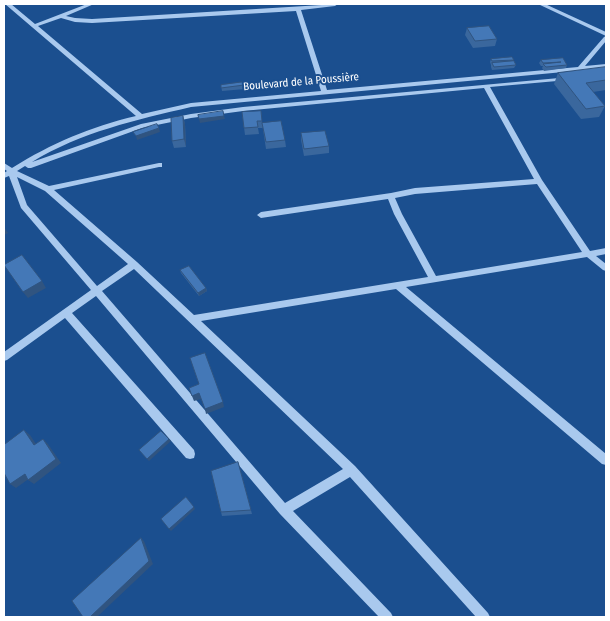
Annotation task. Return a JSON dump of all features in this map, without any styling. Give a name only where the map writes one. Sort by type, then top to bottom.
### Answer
[{"type":"street","points":[[8,4],[140,116]]},
{"type":"street","points":[[34,26],[91,4]]},
{"type":"street","points":[[62,16],[75,20],[92,21],[298,9],[335,4]]},
{"type":"street","points":[[541,4],[606,36],[580,68]]},
{"type":"street","points":[[298,9],[324,91]]},
{"type":"street","name":"Boulevard de la Poussière","points":[[6,171],[60,143],[94,129],[140,116],[191,105],[606,66]]},
{"type":"street","name":"Boulevard de la Poussière","points":[[6,171],[141,126],[191,116],[243,109],[606,74]]},
{"type":"street","points":[[486,86],[539,181],[587,253],[606,268]]},
{"type":"street","points":[[48,188],[159,165]]},
{"type":"street","points":[[6,171],[48,188],[193,319],[351,470],[484,617]]},
{"type":"street","points":[[6,171],[24,206],[98,290],[284,510],[387,617]]},
{"type":"street","points":[[261,215],[391,196],[415,190],[539,181]]},
{"type":"street","points":[[391,196],[398,214],[434,280]]},
{"type":"street","points":[[193,319],[606,250]]},
{"type":"street","points":[[4,357],[134,264]]},
{"type":"street","points":[[398,286],[606,460]]},
{"type":"street","points":[[66,312],[190,454]]},
{"type":"street","points":[[284,510],[351,470]]},
{"type":"building","points":[[489,26],[497,39],[475,41],[467,28]]},
{"type":"building","points":[[512,57],[514,60],[492,61],[491,59]]},
{"type":"building","points":[[563,58],[567,65],[546,67],[543,64],[561,62],[543,63],[541,60]]},
{"type":"building","points":[[514,61],[516,65],[494,67],[492,63]]},
{"type":"building","points":[[606,67],[606,80],[586,83],[605,106],[586,109],[558,73]]},
{"type":"building","points":[[244,82],[244,85],[221,88],[221,85]]},
{"type":"building","points":[[223,111],[224,116],[199,119],[198,115]]},
{"type":"building","points":[[261,111],[262,121],[257,121],[258,127],[244,128],[242,112]]},
{"type":"building","points":[[183,116],[184,139],[172,141],[171,118]]},
{"type":"building","points":[[281,121],[285,140],[266,142],[262,123]]},
{"type":"building","points":[[157,124],[159,128],[136,136],[133,132]]},
{"type":"building","points":[[325,131],[329,146],[304,149],[301,133]]},
{"type":"building","points":[[22,255],[42,281],[23,292],[4,265]]},
{"type":"building","points":[[189,266],[206,288],[198,293],[180,270]]},
{"type":"building","points":[[205,353],[223,402],[205,409],[199,393],[192,396],[189,388],[199,384],[190,358]]},
{"type":"building","points":[[24,430],[34,445],[43,439],[56,459],[28,480],[25,474],[10,484],[4,473],[4,445]]},
{"type":"building","points":[[161,431],[169,439],[147,459],[139,450]]},
{"type":"building","points":[[238,462],[251,510],[221,512],[211,471]]},
{"type":"building","points":[[186,497],[194,507],[169,529],[161,519]]},
{"type":"building","points":[[141,538],[149,561],[90,617],[83,617],[72,601]]}]
